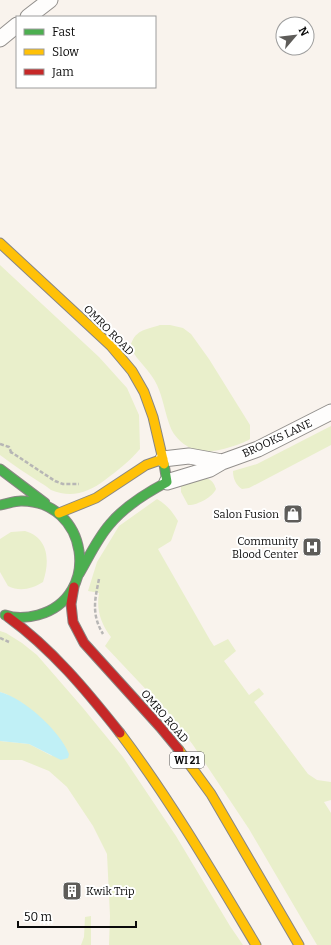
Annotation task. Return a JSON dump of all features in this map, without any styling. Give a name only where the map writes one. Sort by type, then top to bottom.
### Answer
[{"type":"main road","name":"OMRO ROAD","points":[[0,243],[106,342],[132,371],[148,401],[160,439],[167,482]]},
{"type":"main road","points":[[59,513],[96,498],[141,468],[163,458]]},
{"type":"main road","points":[[0,470],[59,513],[71,526],[78,541],[81,557],[79,574]]},
{"type":"main road","points":[[4,615],[27,618],[46,613],[62,602],[74,587],[79,574],[98,541],[115,519],[144,494],[167,482]]},
{"type":"main road","points":[[0,505],[11,501],[30,500],[48,506]]},
{"type":"main road","name":"OMRO ROAD","points":[[74,587],[71,604],[73,622],[84,643],[160,727],[188,761],[211,794],[299,945]]},
{"type":"main road","points":[[4,615],[24,628],[58,660],[82,686],[135,752],[182,822],[256,945]]},
{"type":"street","points":[[29,16],[50,0]]},
{"type":"street","points":[[0,38],[16,27]]},
{"type":"street","name":"BROOKS LANE","points":[[167,482],[210,469],[222,462],[258,449],[331,412]]},
{"type":"street","points":[[163,458],[189,456],[222,462]]},
{"type":"path","points":[[0,444],[9,447],[11,452],[63,484],[80,484],[85,482]]},
{"type":"path","points":[[101,573],[94,607],[102,633],[106,638]]},
{"type":"green space","points":[[0,265],[99,357],[127,388],[139,415],[140,449],[115,473],[86,491],[66,494],[51,490],[0,455]]},
{"type":"green space","points":[[160,325],[170,325],[183,328],[191,334],[209,359],[250,425],[250,439],[241,444],[228,448],[205,452],[194,450],[175,436],[170,426],[157,385],[130,347],[137,334]]},
{"type":"green space","points":[[331,426],[331,445],[249,488],[242,489],[238,486],[234,479],[233,471],[257,464]]},
{"type":"green space","points":[[206,478],[214,483],[216,489],[214,492],[204,500],[188,505],[181,492],[181,486]]},
{"type":"green space","points":[[157,499],[169,508],[178,521],[171,541],[158,549],[210,640],[214,646],[228,639],[236,651],[224,661],[249,695],[259,688],[264,694],[254,702],[308,774],[317,780],[331,782],[331,800],[324,802],[331,813],[331,945],[317,945],[249,829],[193,745],[172,717],[105,646],[111,637],[104,627],[100,616],[98,605],[99,593],[88,591],[97,562],[119,526]]},
{"type":"green space","points":[[25,531],[33,534],[43,545],[46,551],[47,566],[43,582],[30,588],[17,589],[8,586],[0,572],[0,539],[11,532]]},
{"type":"green space","points":[[0,631],[22,643],[37,655],[123,757],[176,836],[243,945],[109,945],[110,916],[107,854],[93,826],[67,787],[49,771],[22,760],[0,760],[0,741],[29,744],[52,756],[22,703],[0,692]]},
{"type":"green space","points":[[91,916],[91,945],[81,945],[84,937],[85,917]]},
{"type":"water","points":[[0,692],[20,701],[50,726],[64,745],[69,754],[68,758],[61,760],[29,744],[0,741]]},
{"type":"traffic: fast","points":[[79,574],[93,548],[116,517],[136,500],[167,482],[164,464]]},
{"type":"traffic: fast","points":[[0,469],[45,503]]},
{"type":"traffic: fast","points":[[0,505],[16,501],[44,505],[61,516],[73,532],[79,551],[79,571],[72,589],[59,605],[38,615],[30,617],[17,618],[5,615]]},
{"type":"traffic: slow","points":[[0,243],[111,346],[132,371],[144,392],[153,417],[164,464]]},
{"type":"traffic: slow","points":[[59,513],[96,498],[146,465],[163,459]]},
{"type":"traffic: slow","points":[[120,733],[174,811],[208,864],[256,945]]},
{"type":"traffic: slow","points":[[179,750],[211,794],[299,945]]},
{"type":"traffic: jam","points":[[74,587],[71,604],[73,622],[84,643],[179,750]]},
{"type":"traffic: jam","points":[[8,617],[54,656],[120,733]]},
{"type":"place","name":"Salon Fusion","points":[[293,514]]},
{"type":"place","name":"Community Blood Center","points":[[312,547]]},
{"type":"place","name":"Kwik Trip","points":[[72,891]]}]
